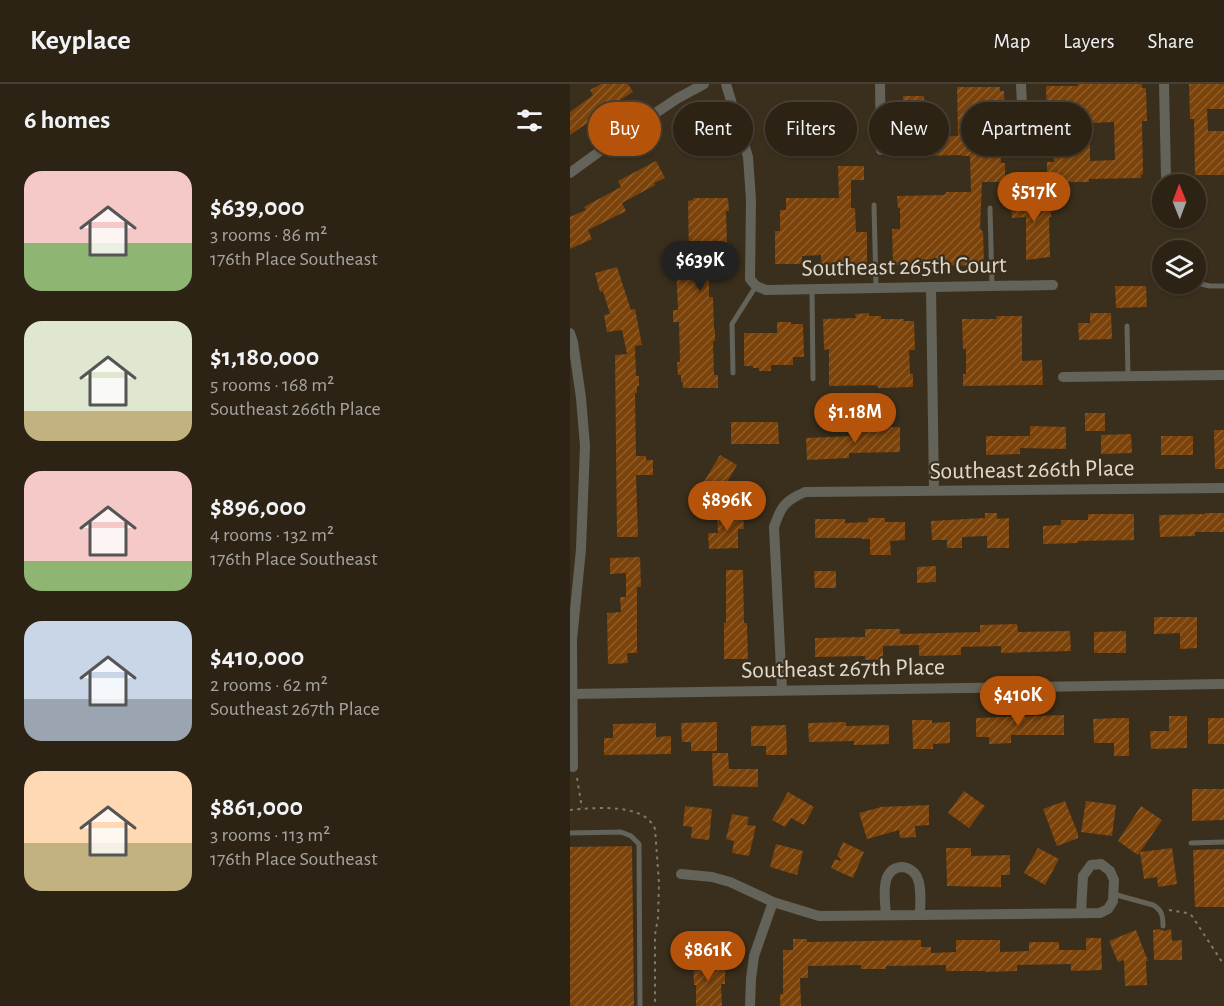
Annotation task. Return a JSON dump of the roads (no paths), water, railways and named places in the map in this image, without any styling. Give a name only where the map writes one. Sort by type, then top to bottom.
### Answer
[{"type":"street","points":[[570,173],[678,98],[704,84]]},
{"type":"street","points":[[726,84],[748,157],[751,200],[750,279],[756,286]]},
{"type":"street","points":[[880,84],[880,102]]},
{"type":"street","points":[[1021,84],[1022,102]]},
{"type":"street","points":[[1164,84],[1166,174]]},
{"type":"street","name":"Southeast 265th Court","points":[[756,286],[766,290],[1053,285]]},
{"type":"street","points":[[931,287],[934,491]]},
{"type":"street","points":[[570,333],[581,398],[585,446],[575,548],[571,694],[573,767]]},
{"type":"street","points":[[1063,377],[1224,375]]},
{"type":"street","name":"Southeast 266th Place","points":[[782,690],[774,527],[780,510],[791,498],[805,492],[1224,488]]},
{"type":"street","name":"Southeast 267th Place","points":[[571,694],[1224,684]]},
{"type":"street","points":[[681,874],[712,877],[730,882],[773,902],[819,916],[1100,913],[1108,909],[1113,901],[1114,880],[1110,871],[1101,864],[1090,865],[1083,876],[1081,913]]},
{"type":"street","points":[[886,915],[886,878],[890,873],[902,867],[914,872],[918,878],[920,915]]},
{"type":"street","points":[[750,1006],[754,956],[773,902]]},
{"type":"lane","points":[[874,205],[876,288]]},
{"type":"lane","points":[[990,208],[992,286]]},
{"type":"lane","points":[[1206,285],[1224,286]]},
{"type":"lane","points":[[734,373],[732,324],[756,286]]},
{"type":"lane","points":[[812,289],[813,379]]},
{"type":"lane","points":[[1127,326],[1128,376]]},
{"type":"lane","points":[[570,833],[621,832],[631,836],[639,844],[640,1006]]},
{"type":"lane","points":[[1191,843],[1224,842]]},
{"type":"lane","points":[[1113,894],[1157,907],[1161,912],[1163,926]]}]
